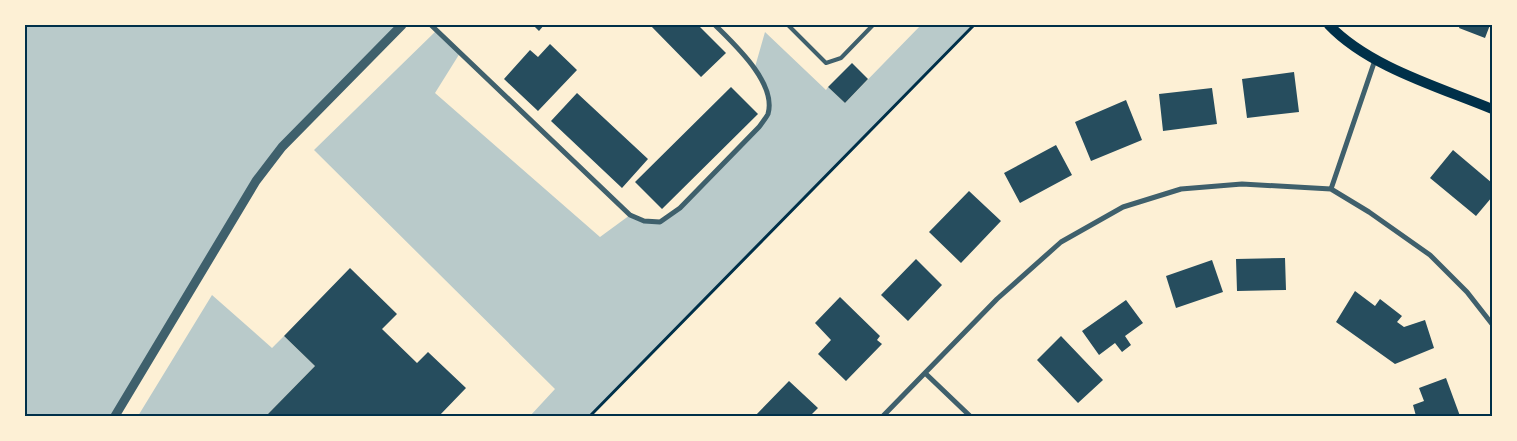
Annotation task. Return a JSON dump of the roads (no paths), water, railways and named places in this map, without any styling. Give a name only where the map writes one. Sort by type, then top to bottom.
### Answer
[{"type":"main road","points":[[1329,25],[1337,34],[1375,60],[1492,109]]},
{"type":"street","points":[[115,416],[256,181],[282,147],[402,25]]},
{"type":"street","points":[[432,25],[630,215],[644,221],[660,222],[680,208],[759,127],[768,113],[767,96],[755,66],[715,25]]},
{"type":"street","points":[[1331,190],[1375,60]]},
{"type":"street","points":[[883,416],[997,300],[1055,248],[1091,223],[1122,207],[1181,188],[1242,184],[1331,190],[1369,212],[1430,255],[1467,292],[1492,324]]},
{"type":"street","points":[[925,373],[970,416]]},
{"type":"lane","points":[[788,25],[826,63],[841,58],[873,25]]}]
